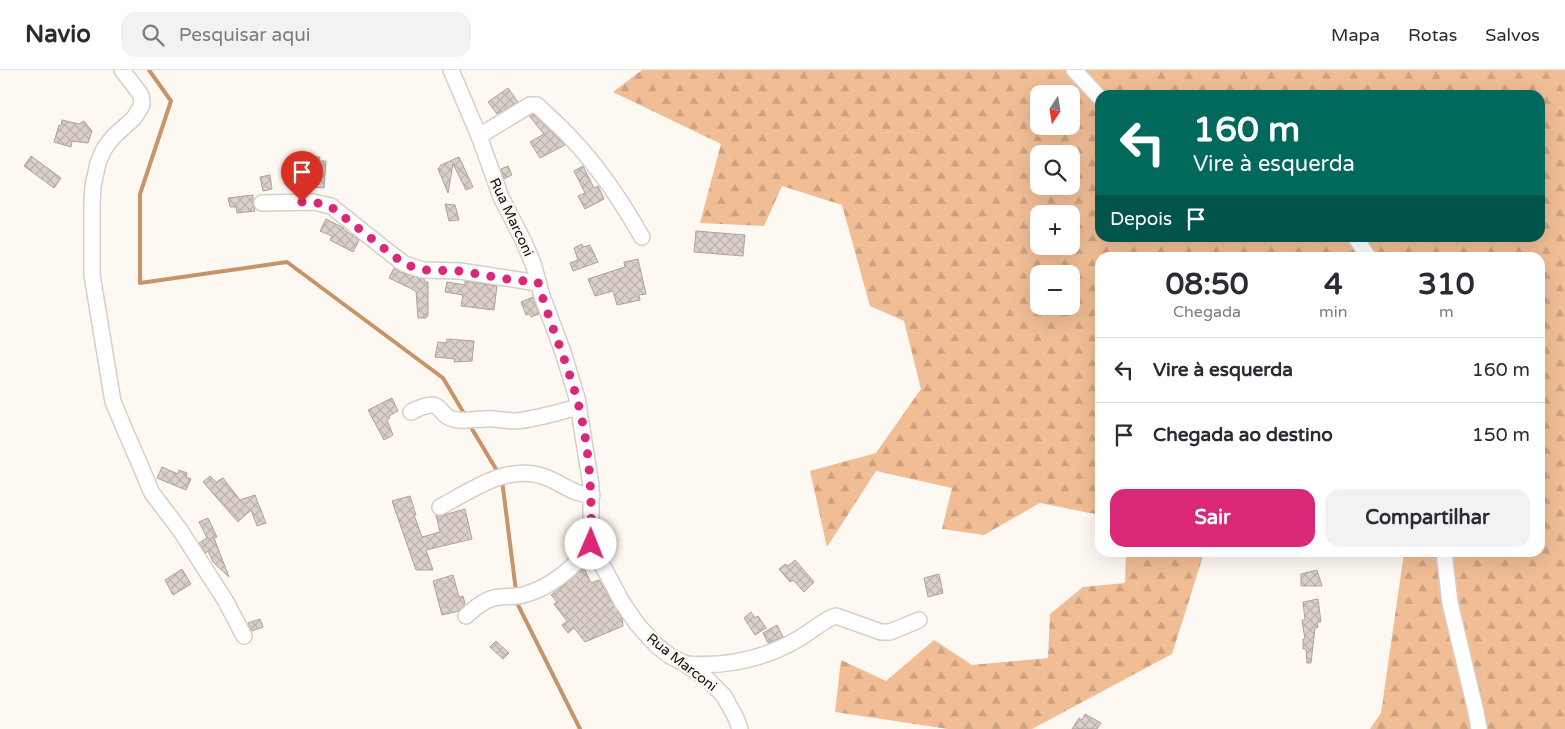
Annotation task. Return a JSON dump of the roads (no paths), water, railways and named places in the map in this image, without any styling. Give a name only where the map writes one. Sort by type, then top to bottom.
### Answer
[{"type":"street","points":[[122,70],[141,95],[142,105],[134,118],[113,137],[98,162],[93,186],[92,220],[92,275],[113,402],[152,493],[180,530],[226,600],[244,636]]},
{"type":"street","name":"Rua Marconi","points":[[451,70],[501,197],[523,240],[532,263],[563,352],[579,406],[590,467],[592,495],[591,544],[622,602],[637,624],[656,645],[707,679],[724,696],[740,729]]},
{"type":"street","points":[[1074,70],[1095,93]]},
{"type":"street","points":[[478,136],[530,105],[537,105],[582,151],[626,208],[642,236]]},
{"type":"street","points":[[262,203],[313,202],[330,206],[403,263],[423,270],[460,271],[512,280],[538,282]]},
{"type":"street","points":[[411,412],[428,404],[438,406],[453,420],[485,418],[515,421],[543,416],[579,406]]},
{"type":"street","points":[[440,507],[492,479],[518,473],[543,476],[574,492],[592,495]]},
{"type":"street","points":[[466,616],[481,603],[489,599],[522,595],[551,582],[569,570],[591,544]]},
{"type":"street","points":[[1445,557],[1450,604],[1479,729]]},
{"type":"street","points":[[684,663],[708,666],[720,665],[760,656],[788,645],[828,619],[836,616],[881,632],[890,632],[919,620]]},
{"type":"waterway","points":[[149,70],[171,101],[140,194],[140,283],[287,262],[443,378],[465,415]]},
{"type":"waterway","points":[[469,424],[499,474]]},
{"type":"waterway","points":[[502,480],[516,591]]},
{"type":"waterway","points":[[517,598],[517,603],[580,729]]}]
